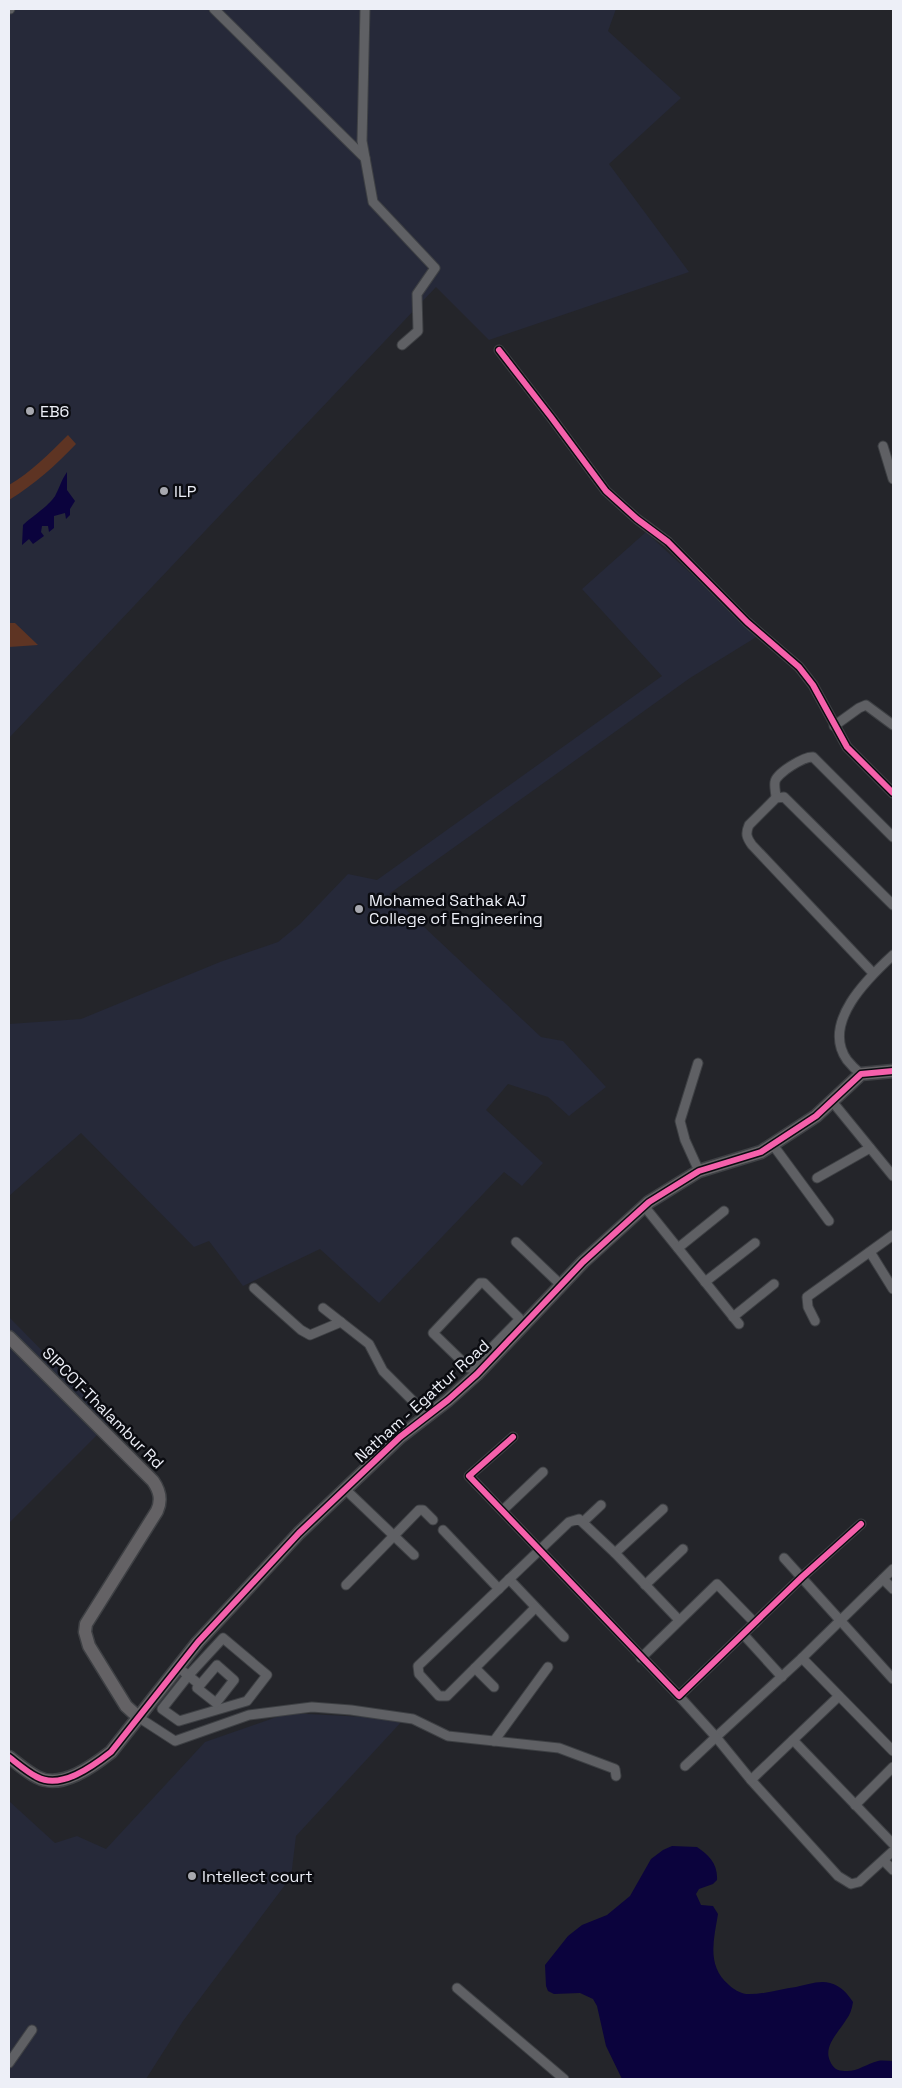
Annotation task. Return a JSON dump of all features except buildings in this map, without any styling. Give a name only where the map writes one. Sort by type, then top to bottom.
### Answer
[{"type":"street","points":[[214,9],[365,158]]},
{"type":"street","points":[[365,9],[362,141],[373,202],[436,268],[417,294],[418,331],[402,345]]},
{"type":"street","points":[[499,350],[606,491],[637,519],[668,542],[747,622],[799,667],[813,685],[847,747],[893,793]]},
{"type":"street","points":[[883,446],[893,480]]},
{"type":"street","points":[[834,726],[859,708],[866,706],[893,726]]},
{"type":"street","points":[[776,798],[774,783],[778,776],[802,760],[813,757],[893,837]]},
{"type":"street","points":[[873,973],[747,837],[749,825],[776,798],[780,796],[788,799],[893,905]]},
{"type":"street","points":[[893,955],[873,973],[855,995],[842,1021],[840,1038],[847,1059],[861,1074],[893,1071]]},
{"type":"street","points":[[698,1063],[680,1121],[685,1140],[699,1171]]},
{"type":"street","name":"Natham - Egattur Road","points":[[9,1757],[38,1778],[48,1781],[60,1780],[96,1764],[111,1752],[198,1642],[299,1532],[400,1436],[428,1416],[583,1262],[644,1206],[699,1171],[761,1152],[773,1145],[816,1116],[861,1074]]},
{"type":"street","points":[[831,1100],[893,1176]]},
{"type":"street","points":[[773,1145],[829,1221]]},
{"type":"street","points":[[817,1178],[870,1148]]},
{"type":"street","points":[[644,1206],[736,1321],[774,1284]]},
{"type":"street","points":[[678,1248],[724,1211]]},
{"type":"street","points":[[815,1320],[808,1307],[807,1297],[822,1284],[893,1235]]},
{"type":"street","points":[[516,1242],[561,1285]]},
{"type":"street","points":[[705,1282],[755,1243]]},
{"type":"street","points":[[870,1252],[893,1289]]},
{"type":"street","points":[[474,1371],[433,1333],[480,1283],[484,1283],[519,1318],[519,1325]]},
{"type":"street","points":[[254,1288],[301,1330],[310,1335],[341,1322]]},
{"type":"street","points":[[324,1308],[369,1344],[382,1372],[428,1416]]},
{"type":"street","name":"SIPCOT-Thalambur Rd","points":[[9,1337],[153,1481],[159,1491],[160,1503],[157,1511],[86,1624],[85,1632],[89,1646],[113,1686],[126,1706],[138,1717],[175,1741],[249,1715],[312,1708],[351,1710],[413,1719],[448,1736],[545,1745],[606,1764],[615,1769],[616,1776]]},
{"type":"street","points":[[513,1437],[469,1476],[679,1696],[838,1876],[851,1884],[859,1882],[893,1851]]},
{"type":"street","points":[[503,1510],[543,1472]]},
{"type":"street","points":[[345,1489],[414,1555]]},
{"type":"street","points":[[583,1522],[600,1505]]},
{"type":"street","points":[[615,1553],[662,1509]]},
{"type":"street","points":[[346,1585],[419,1510],[424,1510],[433,1520]]},
{"type":"street","points":[[535,1608],[447,1696],[441,1697],[417,1671],[418,1666],[539,1550],[569,1522],[579,1519],[615,1553],[679,1620]]},
{"type":"street","points":[[679,1696],[861,1524]]},
{"type":"street","points":[[443,1530],[499,1589]]},
{"type":"street","points":[[645,1584],[683,1549]]},
{"type":"street","points":[[784,1558],[893,1679]]},
{"type":"street","points":[[685,1766],[782,1677],[893,1569]]},
{"type":"street","points":[[509,1579],[564,1637]]},
{"type":"street","points":[[883,1579],[893,1590]]},
{"type":"street","points":[[641,1658],[717,1584],[755,1623]]},
{"type":"street","points":[[743,1634],[782,1677]]},
{"type":"street","points":[[223,1638],[267,1675],[247,1701],[179,1721],[162,1709],[188,1676],[223,1638]]},
{"type":"street","points":[[802,1658],[893,1751]]},
{"type":"street","points":[[178,1667],[200,1685]]},
{"type":"street","points":[[494,1741],[548,1667]]},
{"type":"street","points":[[475,1668],[494,1687]]},
{"type":"street","points":[[752,1780],[839,1696]]},
{"type":"street","points":[[792,1740],[893,1844]]},
{"type":"street","points":[[855,1805],[893,1768]]},
{"type":"street","points":[[884,1860],[893,1870]]},
{"type":"street","points":[[457,1988],[564,2079]]},
{"type":"street","points":[[9,2063],[32,2030]]},
{"type":"shaded area","points":[[9,9],[616,9],[608,31],[681,98],[609,164],[689,272],[489,340],[436,287],[9,738]]},
{"type":"shaded area","points":[[68,435],[76,444],[44,474],[9,500],[9,485],[47,456]]},
{"type":"shaded area","points":[[67,472],[67,490],[75,501],[70,509],[70,515],[66,519],[65,513],[54,516],[54,528],[49,532],[48,526],[42,526],[41,532],[44,536],[33,544],[29,539],[22,545],[23,525],[54,498]]},
{"type":"shaded area","name":"Mohamed Sathak AJ College of Engineering","points":[[646,532],[758,636],[690,678],[389,894],[541,1037],[563,1041],[606,1087],[569,1116],[548,1097],[508,1084],[486,1110],[543,1163],[522,1186],[504,1172],[379,1303],[320,1249],[243,1286],[209,1241],[194,1247],[81,1133],[9,1196],[9,1024],[81,1019],[220,962],[278,942],[300,924],[348,874],[377,880],[662,676],[582,589]]},
{"type":"shaded area","points":[[9,623],[15,623],[38,645],[9,647]]},
{"type":"shaded area","points":[[9,1317],[111,1421],[9,1523]]},
{"type":"shaded area","points":[[288,1713],[404,1719],[296,1836],[291,1877],[183,2021],[146,2079],[9,2079],[9,1801],[55,1843],[77,1836],[106,1849],[205,1742]]},
{"type":"shaded area","points":[[672,1846],[697,1847],[709,1857],[716,1869],[717,1880],[713,1884],[699,1889],[696,1894],[701,1905],[713,1906],[718,1914],[713,1952],[714,1961],[722,1978],[732,1988],[746,1994],[765,1993],[817,1982],[830,1983],[841,1988],[853,2002],[849,2016],[830,2045],[828,2055],[831,2063],[838,2070],[849,2071],[878,2061],[893,2061],[893,2079],[622,2079],[606,2046],[597,2006],[593,1999],[580,1993],[554,1994],[548,1991],[545,1965],[568,1936],[582,1925],[607,1915],[630,1896],[651,1859]]},
{"type":"cycle path","points":[[499,350],[606,491],[637,519],[668,542],[747,622],[799,667],[813,685],[847,747],[893,793]]},
{"type":"cycle path","points":[[9,1757],[37,1777],[56,1781],[76,1775],[111,1752],[198,1642],[299,1533],[400,1437],[448,1400],[477,1374],[583,1262],[649,1202],[699,1171],[761,1152],[816,1116],[861,1074],[893,1071]]},
{"type":"cycle path","points":[[513,1437],[469,1476],[679,1696],[802,1577],[861,1524]]},
{"type":"place","name":"EB6","points":[[30,411]]},
{"type":"place","name":"ILP","points":[[164,491]]},
{"type":"place","name":"Mohamed Sathak AJ College of Engineering","points":[[359,909]]},
{"type":"place","name":"Intellect court","points":[[192,1876]]}]
